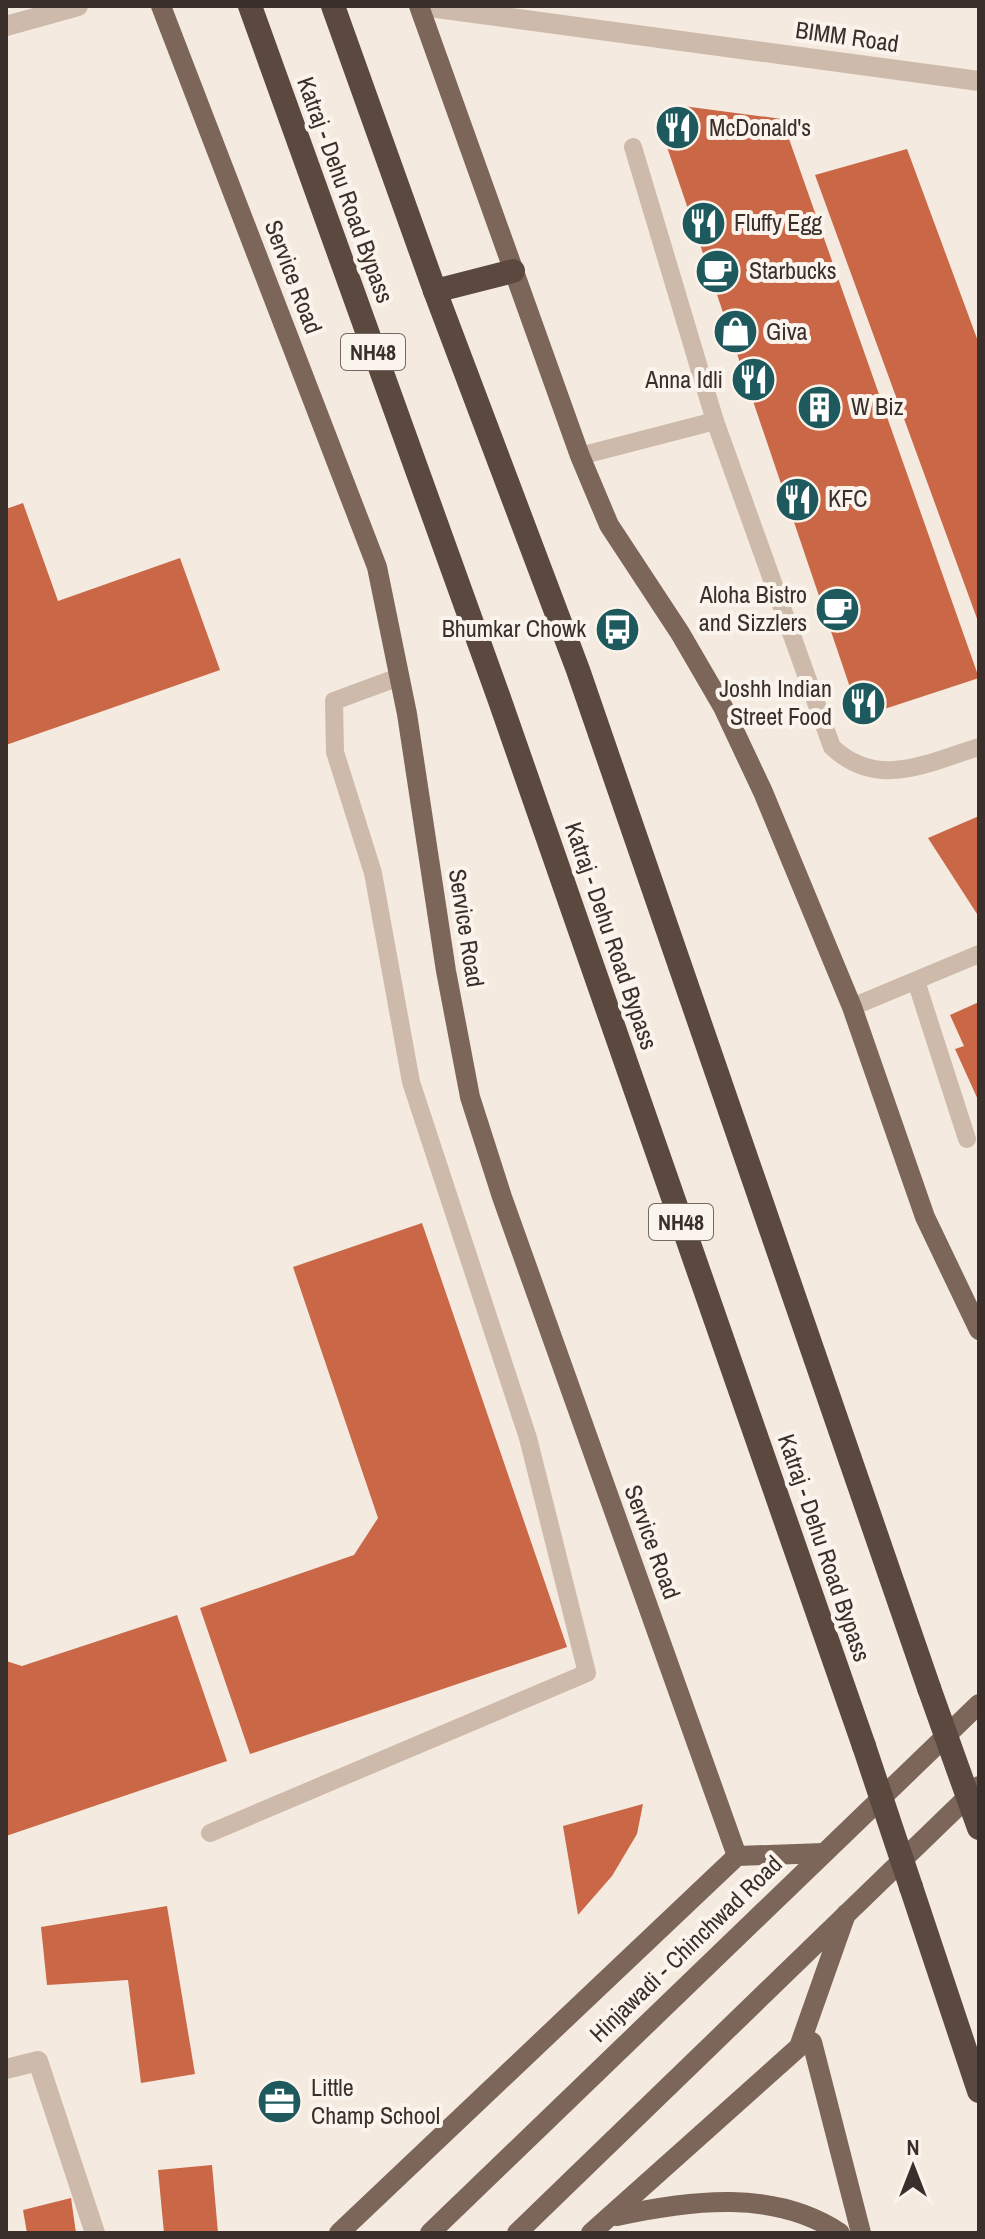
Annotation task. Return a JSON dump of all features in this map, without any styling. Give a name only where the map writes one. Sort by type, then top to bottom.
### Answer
[{"type":"highway","name":"Katraj - Dehu Road Bypass","points":[[250,6],[499,698],[864,1746],[979,2091]]},
{"type":"highway","name":"Katraj - Dehu Road Bypass","points":[[333,6],[435,291],[578,670],[979,1828]]},
{"type":"highway","points":[[435,291],[513,271]]},
{"type":"main road","name":"Service Road","points":[[161,6],[377,567],[399,677],[446,971],[470,1097],[502,1197],[737,1856]]},
{"type":"main road","points":[[421,6],[580,456],[609,525],[723,707],[763,792],[852,1007],[925,1217],[979,1330]]},
{"type":"main road","name":"Hinjawadi - Chinchwad Road","points":[[430,2233],[979,1704]]},
{"type":"main road","points":[[517,2233],[979,1786]]},
{"type":"main road","points":[[339,2233],[737,1856],[824,1853]]},
{"type":"main road","points":[[591,2233],[613,2217],[799,2047],[847,1911]]},
{"type":"main road","points":[[812,2042],[861,2233]]},
{"type":"main road","points":[[613,2217],[675,2203],[761,2204],[794,2211],[840,2233]]},
{"type":"street","points":[[6,26],[67,6],[78,6]]},
{"type":"street","name":"BIMM Road","points":[[421,6],[979,81]]},
{"type":"street","points":[[6,2069],[38,2061],[95,2233]]},
{"type":"lane","points":[[633,147],[715,421],[832,747],[850,763],[876,771],[911,768],[979,747]]},
{"type":"lane","points":[[580,456],[715,421]]},
{"type":"lane","points":[[210,1833],[587,1673],[528,1438],[411,1082],[373,873],[335,752],[334,701],[399,677]]},
{"type":"lane","points":[[852,1007],[979,954]]},
{"type":"lane","points":[[916,981],[967,1139]]},
{"type":"building","name":"W Biz","points":[[683,106],[782,119],[979,678],[860,717],[666,144],[674,113]]},
{"type":"building","points":[[907,149],[979,344],[979,624],[815,175]]},
{"type":"building","points":[[23,503],[58,601],[180,558],[220,670],[6,745],[6,509]]},
{"type":"building","points":[[979,816],[979,917],[928,838]]},
{"type":"building","points":[[979,1002],[979,1102],[955,1049],[964,1046],[950,1015]]},
{"type":"building","points":[[422,1223],[567,1647],[250,1754],[200,1608],[354,1555],[378,1518],[293,1267]]},
{"type":"building","points":[[177,1615],[227,1761],[6,1836],[6,1661],[22,1666]]},
{"type":"building","points":[[643,1804],[637,1834],[612,1876],[578,1915],[563,1826]]},
{"type":"building","points":[[167,1906],[195,2074],[141,2083],[128,1980],[47,1985],[41,1927]]},
{"type":"building","points":[[212,2165],[218,2233],[164,2233],[158,2170]]},
{"type":"building","points":[[71,2198],[76,2233],[27,2233],[23,2210]]},
{"type":"place","name":"McDonald's","points":[[678,128]]},
{"type":"place","name":"Fluffy Egg","points":[[703,223]]},
{"type":"place","name":"Starbucks","points":[[718,271]]},
{"type":"place","name":"Giva","points":[[735,332]]},
{"type":"place","name":"Anna Idli","points":[[754,380]]},
{"type":"place","name":"W Biz","points":[[820,407]]},
{"type":"place","name":"KFC","points":[[797,499]]},
{"type":"place","name":"Aloha Bistro and Sizzlers","points":[[838,609]]},
{"type":"place","name":"Bhumkar Chowk","points":[[617,629]]},
{"type":"place","name":"Joshh Indian Street Food","points":[[863,703]]},
{"type":"place","name":"Little Champ School","points":[[280,2102]]}]
